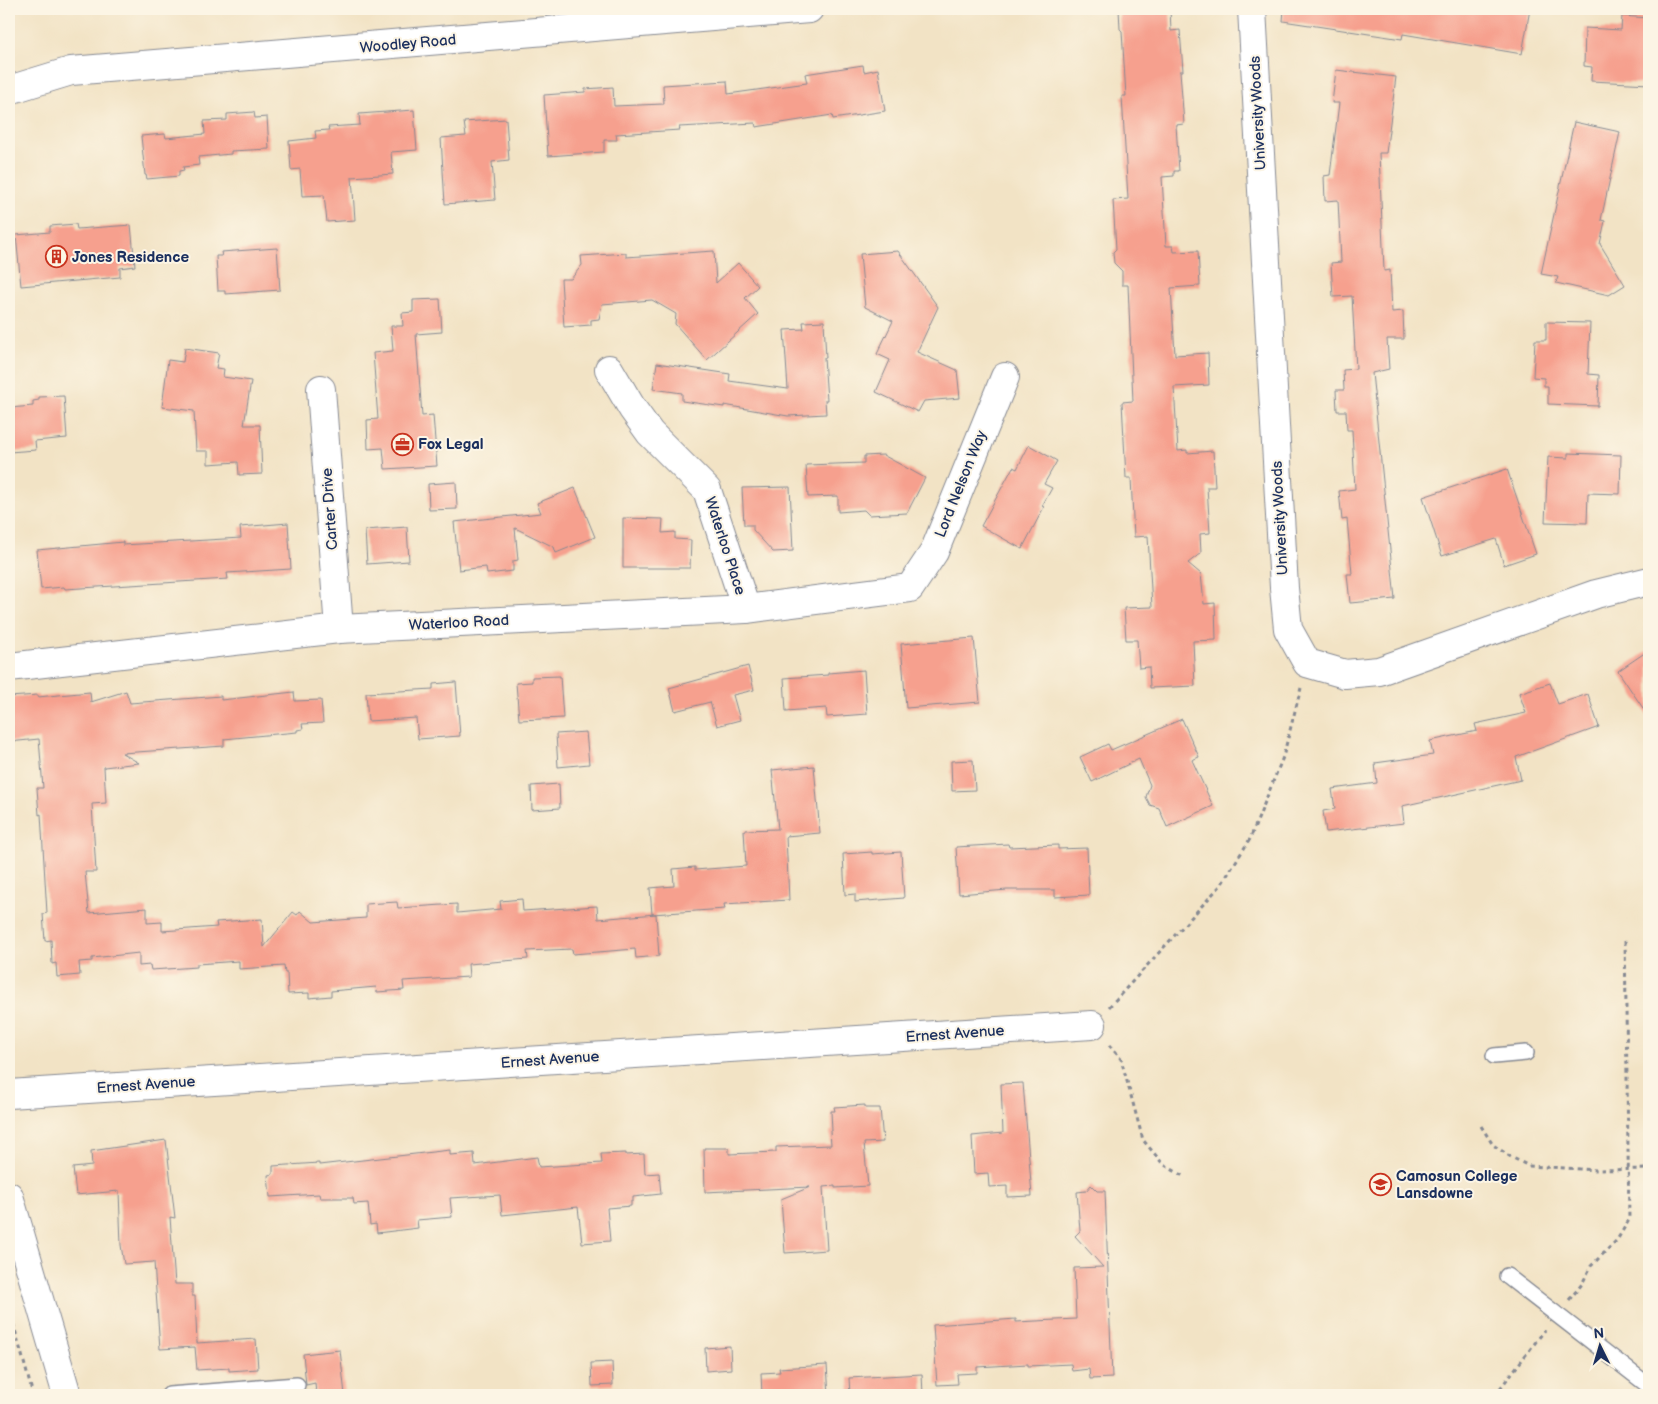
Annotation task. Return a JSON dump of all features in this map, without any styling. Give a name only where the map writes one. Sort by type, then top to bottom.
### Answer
[{"type":"street","name":"Woodley Road","points":[[9,90],[71,72],[809,9]]},
{"type":"street","name":"University Woods","points":[[1252,9],[1284,588],[1288,629],[1307,664]]},
{"type":"street","name":"Waterloo Place","points":[[610,369],[632,408],[650,433],[707,490],[746,609]]},
{"type":"street","name":"Lord Nelson Way","points":[[910,588],[934,552],[1005,377]]},
{"type":"street","name":"Carter Drive","points":[[321,389],[339,629]]},
{"type":"street","points":[[1307,664],[1345,674],[1379,671],[1596,594],[1649,581]]},
{"type":"street","name":"Waterloo Road","points":[[9,667],[339,629],[746,609],[910,588]]},
{"type":"street","name":"Ernest Avenue","points":[[9,1094],[1092,1025]]},
{"type":"street","points":[[9,1196],[68,1395]]},
{"type":"lane","points":[[1494,1056],[1526,1053]]},
{"type":"lane","points":[[1507,1276],[1649,1386]]},
{"type":"lane","points":[[169,1395],[297,1385]]},
{"type":"path","points":[[1183,1176],[1163,1164],[1143,1140],[1121,1059],[1092,1025],[1222,885],[1250,840],[1283,757],[1307,664]]},
{"type":"path","points":[[1495,1395],[1582,1284],[1591,1266],[1617,1240],[1629,1220],[1625,937]]},
{"type":"path","points":[[1480,1126],[1493,1145],[1510,1157],[1529,1166],[1598,1170],[1649,1169]]},
{"type":"path","points":[[9,1308],[33,1395]]},
{"type":"building","points":[[1119,9],[1170,9],[1171,31],[1180,30],[1183,71],[1180,71],[1184,124],[1176,125],[1179,171],[1174,171],[1174,176],[1162,177],[1166,246],[1173,246],[1174,252],[1198,251],[1200,286],[1171,288],[1175,355],[1208,353],[1209,385],[1174,387],[1178,451],[1187,450],[1187,453],[1213,451],[1215,487],[1207,487],[1210,533],[1200,534],[1201,553],[1188,563],[1201,574],[1204,604],[1215,603],[1216,640],[1193,641],[1195,686],[1150,688],[1149,667],[1139,668],[1137,640],[1126,640],[1124,608],[1152,607],[1148,536],[1134,537],[1131,478],[1126,478],[1122,402],[1133,401],[1128,285],[1122,285],[1122,271],[1114,263],[1113,252],[1116,249],[1113,200],[1128,199],[1122,96],[1126,96]]},
{"type":"building","points":[[1284,9],[1530,9],[1522,54],[1403,34],[1402,39],[1283,21]]},
{"type":"building","points":[[1622,16],[1649,18],[1649,84],[1591,81],[1592,67],[1584,66],[1585,28],[1621,30]]},
{"type":"building","points":[[863,65],[864,72],[878,69],[885,111],[833,119],[832,115],[756,127],[755,123],[679,127],[680,130],[616,134],[617,140],[604,140],[604,152],[548,156],[544,95],[585,92],[585,89],[613,87],[614,106],[664,104],[663,85],[727,81],[728,94],[807,83],[805,74]]},
{"type":"building","points":[[1336,70],[1396,77],[1386,153],[1379,153],[1384,271],[1390,270],[1392,312],[1403,311],[1404,339],[1387,339],[1389,369],[1372,373],[1395,599],[1350,603],[1347,574],[1352,574],[1347,519],[1342,520],[1339,491],[1355,489],[1352,430],[1347,430],[1346,411],[1337,411],[1336,390],[1344,390],[1343,370],[1356,369],[1352,296],[1333,297],[1331,263],[1341,262],[1338,200],[1325,201],[1324,176],[1330,175],[1339,103],[1332,103]]},
{"type":"building","points":[[414,110],[417,150],[391,152],[393,174],[352,177],[355,220],[327,222],[324,195],[302,196],[300,169],[291,170],[289,141],[316,138],[315,131],[329,130],[328,127],[360,125],[359,114]]},
{"type":"building","points":[[254,112],[255,118],[267,117],[269,149],[231,151],[231,154],[198,157],[199,165],[183,167],[184,170],[179,171],[179,176],[147,179],[141,136],[165,134],[166,138],[205,134],[204,121],[227,120],[227,114]]},
{"type":"building","points":[[506,119],[509,160],[492,162],[495,200],[445,204],[441,138],[466,136],[464,122]]},
{"type":"building","points":[[1574,122],[1620,132],[1601,220],[1605,221],[1600,244],[1625,285],[1609,295],[1556,283],[1558,277],[1541,274]]},
{"type":"building","name":"Jones Residence","points":[[76,224],[77,229],[131,225],[135,266],[120,268],[120,277],[21,286],[16,235],[50,232],[50,226]]},
{"type":"building","points":[[277,248],[280,290],[225,294],[225,291],[218,291],[216,256],[222,256],[221,252]]},
{"type":"building","points":[[714,251],[716,283],[738,263],[758,286],[745,298],[758,314],[707,360],[675,324],[676,314],[652,300],[602,304],[599,319],[591,320],[591,325],[564,327],[561,279],[571,279],[582,265],[581,256],[626,253],[626,257]]},
{"type":"building","points":[[898,251],[938,307],[917,352],[957,370],[960,398],[924,401],[918,412],[876,392],[890,360],[877,354],[893,321],[865,307],[860,254]]},
{"type":"building","points":[[440,299],[442,332],[416,334],[422,416],[433,415],[437,466],[385,469],[383,448],[368,449],[367,420],[378,419],[373,353],[393,351],[391,326],[403,326],[402,313],[413,312],[413,300]]},
{"type":"building","points":[[824,321],[826,414],[788,416],[724,405],[724,407],[682,401],[682,393],[653,389],[657,363],[730,374],[729,381],[788,389],[784,330],[804,329],[803,322]]},
{"type":"building","points":[[1546,322],[1590,323],[1588,374],[1599,375],[1598,406],[1548,404],[1548,386],[1544,386],[1544,378],[1533,377],[1535,340],[1546,340]]},
{"type":"building","points":[[185,348],[219,353],[216,368],[224,369],[223,377],[251,381],[244,425],[260,425],[262,474],[239,475],[238,462],[208,464],[208,451],[196,451],[194,411],[162,407],[168,360],[183,362]]},
{"type":"building","points":[[64,396],[67,438],[35,441],[36,450],[9,452],[9,408],[33,406],[33,401],[39,400],[39,397]]},
{"type":"building","points":[[1029,445],[1057,461],[1044,484],[1052,488],[1022,549],[981,526],[1013,467],[1017,469]]},
{"type":"building","points":[[1568,453],[1621,455],[1620,494],[1588,493],[1587,523],[1545,522],[1548,457],[1568,458]]},
{"type":"building","points":[[883,455],[925,478],[907,513],[869,515],[864,510],[838,512],[838,496],[808,497],[806,465],[864,463],[864,456]]},
{"type":"building","points":[[1507,469],[1536,554],[1504,565],[1496,539],[1442,556],[1423,497]]},
{"type":"building","points":[[456,482],[457,509],[429,510],[428,484]]},
{"type":"building","points":[[790,487],[793,551],[773,552],[753,530],[753,525],[744,525],[742,488]]},
{"type":"building","points":[[575,488],[595,537],[556,553],[554,547],[515,528],[518,560],[513,561],[513,571],[487,574],[486,567],[459,570],[454,522],[541,513],[537,503]]},
{"type":"building","points":[[623,518],[663,519],[662,533],[675,532],[675,539],[691,540],[690,568],[623,568]]},
{"type":"building","points":[[288,523],[291,569],[227,573],[228,579],[41,589],[37,550],[123,542],[123,545],[241,538],[240,527]]},
{"type":"building","points":[[407,527],[409,561],[367,564],[365,530]]},
{"type":"building","points":[[974,638],[980,702],[906,708],[901,644]]},
{"type":"building","points":[[1649,650],[1649,717],[1618,671]]},
{"type":"building","points":[[748,666],[754,690],[733,695],[740,720],[717,726],[710,702],[675,711],[669,688]]},
{"type":"building","points":[[864,670],[867,714],[827,717],[826,708],[786,711],[784,678]]},
{"type":"building","points":[[560,676],[563,718],[519,720],[516,683],[532,682],[532,677]]},
{"type":"building","points":[[456,682],[460,736],[418,739],[416,718],[368,721],[366,693],[433,689],[433,684]]},
{"type":"building","points":[[1550,683],[1558,704],[1588,694],[1599,727],[1516,757],[1521,780],[1402,806],[1404,823],[1326,832],[1323,811],[1335,809],[1332,789],[1377,783],[1375,763],[1433,755],[1430,741],[1477,731],[1475,724],[1526,713],[1519,693]]},
{"type":"building","points":[[126,691],[130,703],[221,696],[221,700],[294,692],[295,701],[321,700],[323,723],[302,724],[303,729],[297,730],[297,732],[224,739],[224,746],[122,753],[139,763],[104,767],[106,803],[92,804],[96,872],[85,872],[89,913],[147,908],[147,923],[162,922],[162,931],[217,927],[216,922],[262,919],[264,947],[293,912],[297,915],[300,911],[313,922],[366,918],[366,904],[397,902],[398,908],[457,904],[457,913],[501,909],[500,901],[522,899],[523,911],[597,906],[598,919],[656,914],[659,956],[636,958],[635,949],[573,954],[572,949],[527,951],[528,959],[468,964],[469,977],[403,981],[404,990],[377,992],[376,987],[331,991],[331,996],[309,998],[309,993],[288,994],[287,973],[285,973],[284,966],[239,969],[239,961],[197,964],[197,967],[151,970],[150,965],[139,966],[139,953],[92,958],[92,961],[79,962],[80,975],[57,977],[56,963],[52,964],[51,940],[45,941],[43,914],[47,913],[41,814],[39,815],[37,788],[43,788],[39,739],[9,742],[9,697],[38,695],[38,697],[90,692],[91,702]]},
{"type":"building","points":[[1182,719],[1199,757],[1192,760],[1213,806],[1167,827],[1159,808],[1150,805],[1146,797],[1150,785],[1139,759],[1092,782],[1080,757],[1108,744],[1111,750]]},
{"type":"building","points":[[586,732],[589,764],[558,767],[556,734]]},
{"type":"building","points":[[973,760],[975,790],[952,791],[951,761]]},
{"type":"building","points":[[814,766],[820,833],[786,836],[789,900],[724,904],[725,909],[652,914],[650,888],[674,886],[673,869],[695,867],[695,870],[746,866],[744,830],[778,829],[772,770]]},
{"type":"building","points":[[559,784],[560,808],[532,810],[531,786]]},
{"type":"building","points":[[1008,844],[1009,847],[1058,845],[1058,849],[1087,848],[1089,895],[1055,897],[1055,890],[1007,890],[959,894],[956,847]]},
{"type":"building","points":[[872,852],[872,854],[901,852],[904,898],[855,902],[855,894],[845,895],[843,854]]},
{"type":"building","points":[[1023,1083],[1032,1196],[1007,1197],[1007,1186],[989,1187],[988,1173],[974,1174],[972,1136],[1003,1133],[1001,1084]]},
{"type":"building","points":[[865,1105],[865,1108],[880,1108],[883,1142],[864,1143],[868,1186],[823,1187],[827,1250],[785,1253],[781,1199],[810,1187],[705,1192],[704,1148],[729,1148],[729,1154],[776,1152],[776,1147],[831,1145],[831,1111],[835,1111],[834,1107]]},
{"type":"building","points":[[166,1140],[175,1218],[170,1217],[175,1284],[192,1284],[192,1296],[195,1296],[197,1343],[256,1339],[258,1369],[229,1371],[229,1368],[197,1370],[195,1347],[160,1349],[154,1262],[124,1264],[121,1245],[119,1191],[76,1195],[73,1168],[92,1166],[91,1151]]},
{"type":"building","points":[[450,1150],[450,1155],[474,1153],[475,1165],[537,1157],[539,1167],[602,1163],[601,1154],[644,1154],[645,1174],[659,1173],[661,1194],[633,1197],[631,1206],[607,1208],[610,1241],[582,1243],[578,1207],[502,1215],[500,1195],[450,1198],[452,1217],[417,1220],[418,1228],[377,1233],[376,1224],[370,1225],[368,1203],[354,1204],[353,1198],[320,1198],[319,1194],[270,1197],[268,1175],[273,1174],[273,1166],[319,1163],[319,1165]]},
{"type":"building","points":[[1091,1185],[1097,1191],[1105,1191],[1112,1378],[1090,1379],[1089,1369],[1072,1371],[1071,1364],[1028,1366],[1028,1364],[977,1367],[977,1373],[957,1374],[958,1384],[937,1385],[933,1325],[1016,1319],[1016,1322],[1076,1319],[1074,1268],[1103,1267],[1075,1236],[1080,1231],[1077,1192],[1086,1191]]},
{"type":"building","points":[[730,1346],[731,1369],[706,1371],[705,1348]]},
{"type":"building","points":[[340,1350],[345,1395],[316,1395],[315,1383],[306,1385],[303,1354]]},
{"type":"building","points":[[612,1362],[613,1385],[592,1386],[591,1363]]},
{"type":"building","points":[[827,1365],[829,1395],[762,1395],[761,1373],[780,1372],[779,1368]]},
{"type":"building","points":[[922,1374],[923,1395],[850,1395],[849,1378]]},
{"type":"place","name":"Jones Residence","points":[[56,257]]},
{"type":"place","name":"Fox Legal","points":[[402,444]]},
{"type":"place","name":"Camosun College Lansdowne","points":[[1380,1185]]}]
